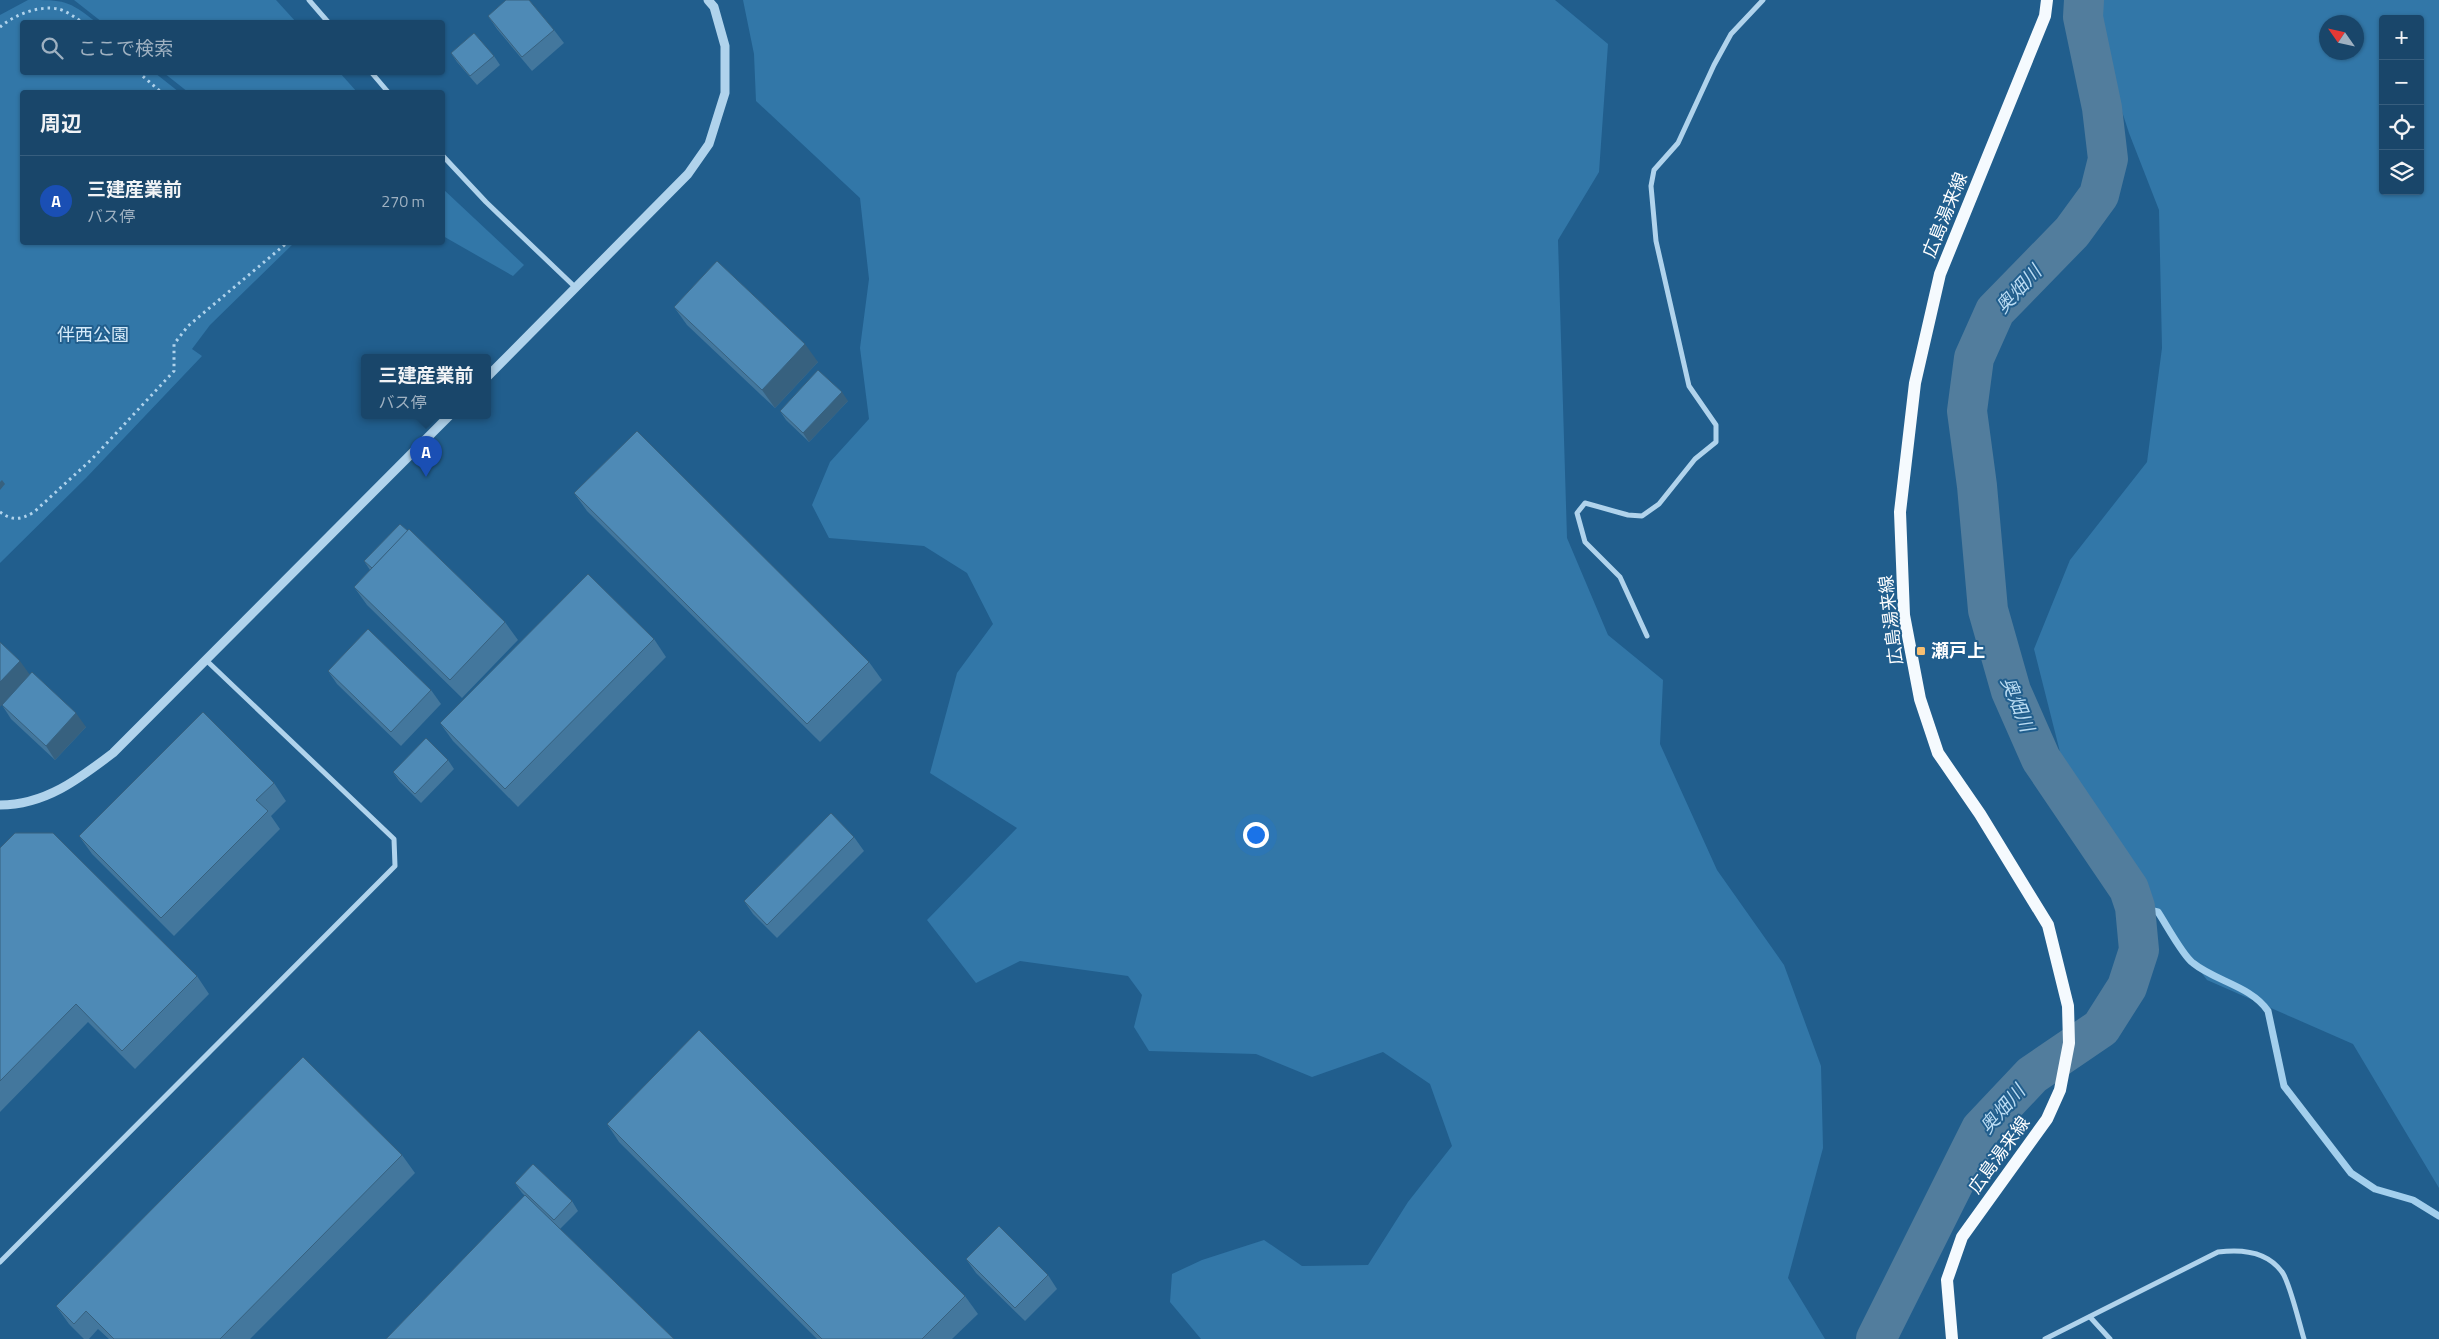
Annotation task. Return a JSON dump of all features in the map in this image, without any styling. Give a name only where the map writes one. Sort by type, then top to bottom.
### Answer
[{"type":"main road","name":"広島湯来線","points":[[1952,1339],[1947,1280],[1962,1237],[2047,1119],[2063,1077],[2069,1043],[2068,1006],[2048,925],[1980,814],[1938,753],[1920,699],[1904,615],[1900,512],[1915,383],[1940,274],[2045,16],[2047,0]]},
{"type":"street","points":[[309,0],[326,20]]},
{"type":"street","points":[[491,373],[688,174],[709,144],[725,93],[726,46],[714,8],[708,0]]},
{"type":"street","points":[[1647,636],[1620,578],[1585,542],[1577,513],[1585,504],[1628,515],[1642,516],[1659,504],[1695,460],[1716,442],[1716,425],[1689,386],[1656,241],[1651,186],[1654,170],[1678,143],[1714,65],[1731,34],[1763,0]]},
{"type":"street","points":[[374,75],[386,90]]},
{"type":"street","points":[[445,158],[486,202],[576,288]]},
{"type":"street","points":[[0,804],[44,797],[78,780],[113,753],[207,661],[446,419]]},
{"type":"street","points":[[0,1262],[396,866],[394,839],[207,661]]},
{"type":"street","points":[[2045,1339],[2218,1252],[2241,1249],[2263,1256],[2283,1272],[2304,1339]]},
{"type":"street","points":[[2090,1317],[2110,1339]]},
{"type":"path","points":[[0,28],[7,21],[32,10],[59,9],[78,20]]},
{"type":"path","points":[[141,75],[159,90]]},
{"type":"path","points":[[0,512],[9,518],[23,519],[34,512],[92,459],[174,371],[174,344],[188,326],[284,245]]},
{"type":"green space","name":"伴西公園","points":[[28,0],[50,0],[72,5],[93,20],[20,20],[20,75],[158,75],[176,90],[20,90],[20,245],[292,245],[210,325],[192,349],[202,356],[86,478],[0,563],[0,15]]},
{"type":"green space","points":[[74,0],[276,0],[294,20],[99,20]]},
{"type":"green space","points":[[743,0],[1555,0],[1608,44],[1599,172],[1558,240],[1567,538],[1608,635],[1663,680],[1660,744],[1717,870],[1784,965],[1821,1066],[1823,1148],[1788,1278],[1825,1339],[1201,1339],[1170,1302],[1172,1274],[1202,1260],[1264,1240],[1302,1266],[1368,1265],[1408,1202],[1452,1146],[1430,1084],[1383,1052],[1312,1077],[1256,1054],[1149,1051],[1134,1027],[1142,995],[1128,976],[1020,961],[976,983],[927,920],[1017,828],[930,773],[957,673],[993,624],[967,573],[924,546],[829,538],[812,505],[830,462],[869,419],[860,348],[869,279],[860,198],[756,101],[754,54]]},
{"type":"green space","points":[[2093,0],[2439,0],[2439,1188],[2353,1044],[2207,980],[2102,841],[2060,752],[2034,649],[2070,560],[2147,462],[2162,348],[2159,210],[2129,133],[2092,19]]},
{"type":"green space","points":[[167,75],[342,75],[355,90],[185,90]]},
{"type":"green space","points":[[445,191],[524,265],[513,276],[445,237]]},
{"type":"building","points":[[506,0],[529,0],[554,30],[522,57],[488,16]]},
{"type":"building","points":[[474,33],[494,56],[470,76],[451,53]]},
{"type":"building","points":[[717,261],[805,344],[762,390],[674,307]]},
{"type":"building","points":[[818,370],[842,392],[803,433],[780,411]]},
{"type":"building","points":[[637,431],[869,662],[807,724],[574,493]]},
{"type":"building","points":[[400,524],[408,531],[372,568],[364,561]]},
{"type":"building","points":[[409,529],[505,622],[450,680],[354,587]]},
{"type":"building","points":[[588,574],[654,639],[505,789],[440,723]]},
{"type":"building","points":[[368,629],[431,690],[391,732],[328,671]]},
{"type":"building","points":[[0,642],[20,661],[0,682]]},
{"type":"building","points":[[32,672],[76,713],[46,746],[2,705]]},
{"type":"building","points":[[203,712],[274,783],[256,800],[268,811],[161,918],[79,836]]},
{"type":"building","points":[[426,738],[448,760],[415,794],[393,772]]},
{"type":"building","points":[[831,813],[854,837],[767,925],[744,901]]},
{"type":"building","points":[[15,833],[53,833],[197,976],[122,1051],[76,1004],[0,1081],[0,848]]},
{"type":"building","points":[[699,1030],[965,1296],[922,1339],[822,1339],[607,1124]]},
{"type":"building","points":[[303,1057],[402,1155],[220,1339],[114,1339],[86,1311],[74,1324],[56,1306]]},
{"type":"building","points":[[533,1164],[572,1201],[554,1220],[515,1183]]},
{"type":"building","points":[[525,1195],[674,1339],[386,1339]]},
{"type":"building","points":[[999,1226],[1048,1275],[1015,1308],[966,1259]]},
{"type":"waterway","name":"奥畑川","points":[[1876,1339],[1981,1129],[2032,1075],[2101,1028],[2127,987],[2139,950],[2135,907],[2129,889],[2041,759],[2011,691],[1988,610],[1977,486],[1967,411],[1974,358],[1995,311],[2072,232],[2099,195],[2108,159],[2102,108],[2083,17],[2084,0]]},
{"type":"waterway","points":[[2135,907],[2158,912],[2180,947],[2193,963],[2252,995],[2261,1002],[2268,1011],[2284,1086],[2351,1173],[2375,1189],[2413,1200],[2439,1216]]},
{"type":"place","name":"三建産業前","points":[[426,477]]},
{"type":"place","name":"瀬戸上","points":[[1921,651]]}]
